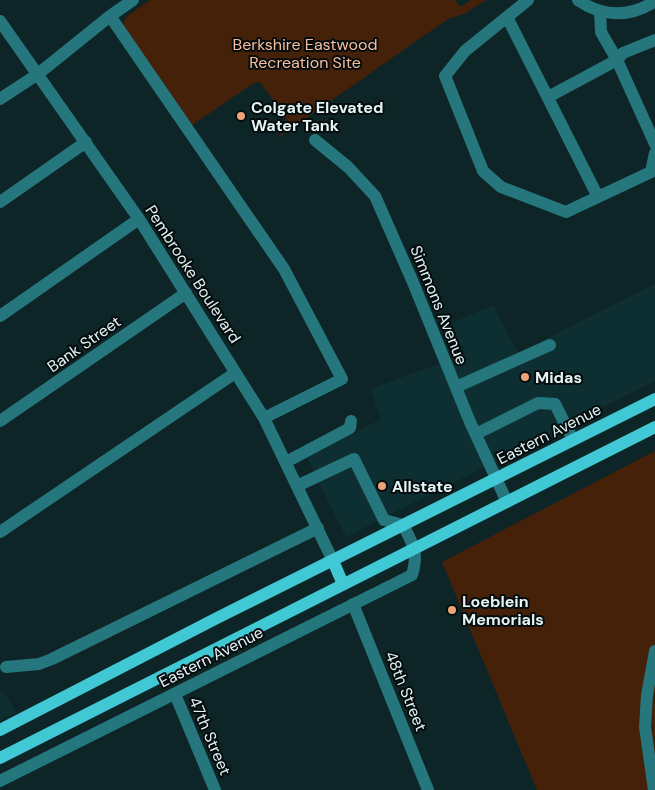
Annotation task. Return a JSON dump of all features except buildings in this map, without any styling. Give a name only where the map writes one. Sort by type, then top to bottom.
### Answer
[{"type":"main road","name":"Eastern Avenue","points":[[1,726],[655,399]]},
{"type":"main road","name":"Eastern Avenue","points":[[0,758],[655,427]]},
{"type":"main road","points":[[333,560],[343,584]]},
{"type":"street","points":[[0,99],[38,74],[110,16],[133,0]]},
{"type":"street","points":[[528,0],[465,51],[445,76],[483,171],[501,187],[566,212],[651,172],[655,153]]},
{"type":"street","points":[[578,0],[600,12],[625,14],[655,1]]},
{"type":"street","points":[[600,12],[601,32],[617,60],[655,144]]},
{"type":"street","points":[[110,16],[284,269],[342,379],[264,418]]},
{"type":"street","points":[[507,17],[598,197]]},
{"type":"street","name":"Pembrooke Boulevard","points":[[0,21],[138,219],[264,418],[333,560]]},
{"type":"street","points":[[548,97],[617,60],[623,53],[655,40]]},
{"type":"street","name":"Simmons Avenue","points":[[314,140],[348,167],[375,196],[476,434],[507,502]]},
{"type":"street","points":[[0,202],[86,142]]},
{"type":"street","points":[[0,316],[138,219]]},
{"type":"street","name":"Bank Street","points":[[0,421],[186,293]]},
{"type":"street","points":[[456,387],[550,345]]},
{"type":"street","points":[[0,532],[235,373]]},
{"type":"street","points":[[476,434],[538,403],[555,404],[573,440]]},
{"type":"street","points":[[286,462],[350,428],[352,421]]},
{"type":"street","points":[[297,486],[354,459],[384,520],[403,525]]},
{"type":"street","name":"Eastern Avenue","points":[[0,781],[412,575],[416,562],[414,548],[403,525]]},
{"type":"street","points":[[2,668],[38,664],[52,659],[318,528]]},
{"type":"street","name":"48th Street","points":[[353,604],[428,790]]},
{"type":"street","points":[[654,790],[652,751],[645,727],[646,695],[655,651]]},
{"type":"street","name":"47th Street","points":[[175,694],[215,790]]},
{"type":"street","points":[[0,781],[4,790]]},
{"type":"shaded area","points":[[655,284],[655,381],[346,537],[307,458],[381,419],[370,389],[465,354],[452,323],[493,305],[518,353]]},
{"type":"shaded area","points":[[0,691],[4,693],[17,713],[0,720]]},
{"type":"green space","name":"Berkshire Eastwood Recreation Site","points":[[150,0],[455,0],[460,7],[471,0],[486,0],[466,13],[448,19],[279,137],[287,120],[260,82],[254,83],[192,125],[123,25],[126,17]]},
{"type":"green space","points":[[655,451],[655,790],[537,790],[442,562]]},
{"type":"place","name":"Colgate Elevated Water Tank","points":[[241,116]]},
{"type":"place","name":"Midas","points":[[525,377]]},
{"type":"place","name":"Allstate","points":[[382,486]]},
{"type":"place","name":"Loeblein Memorials","points":[[452,610]]}]
